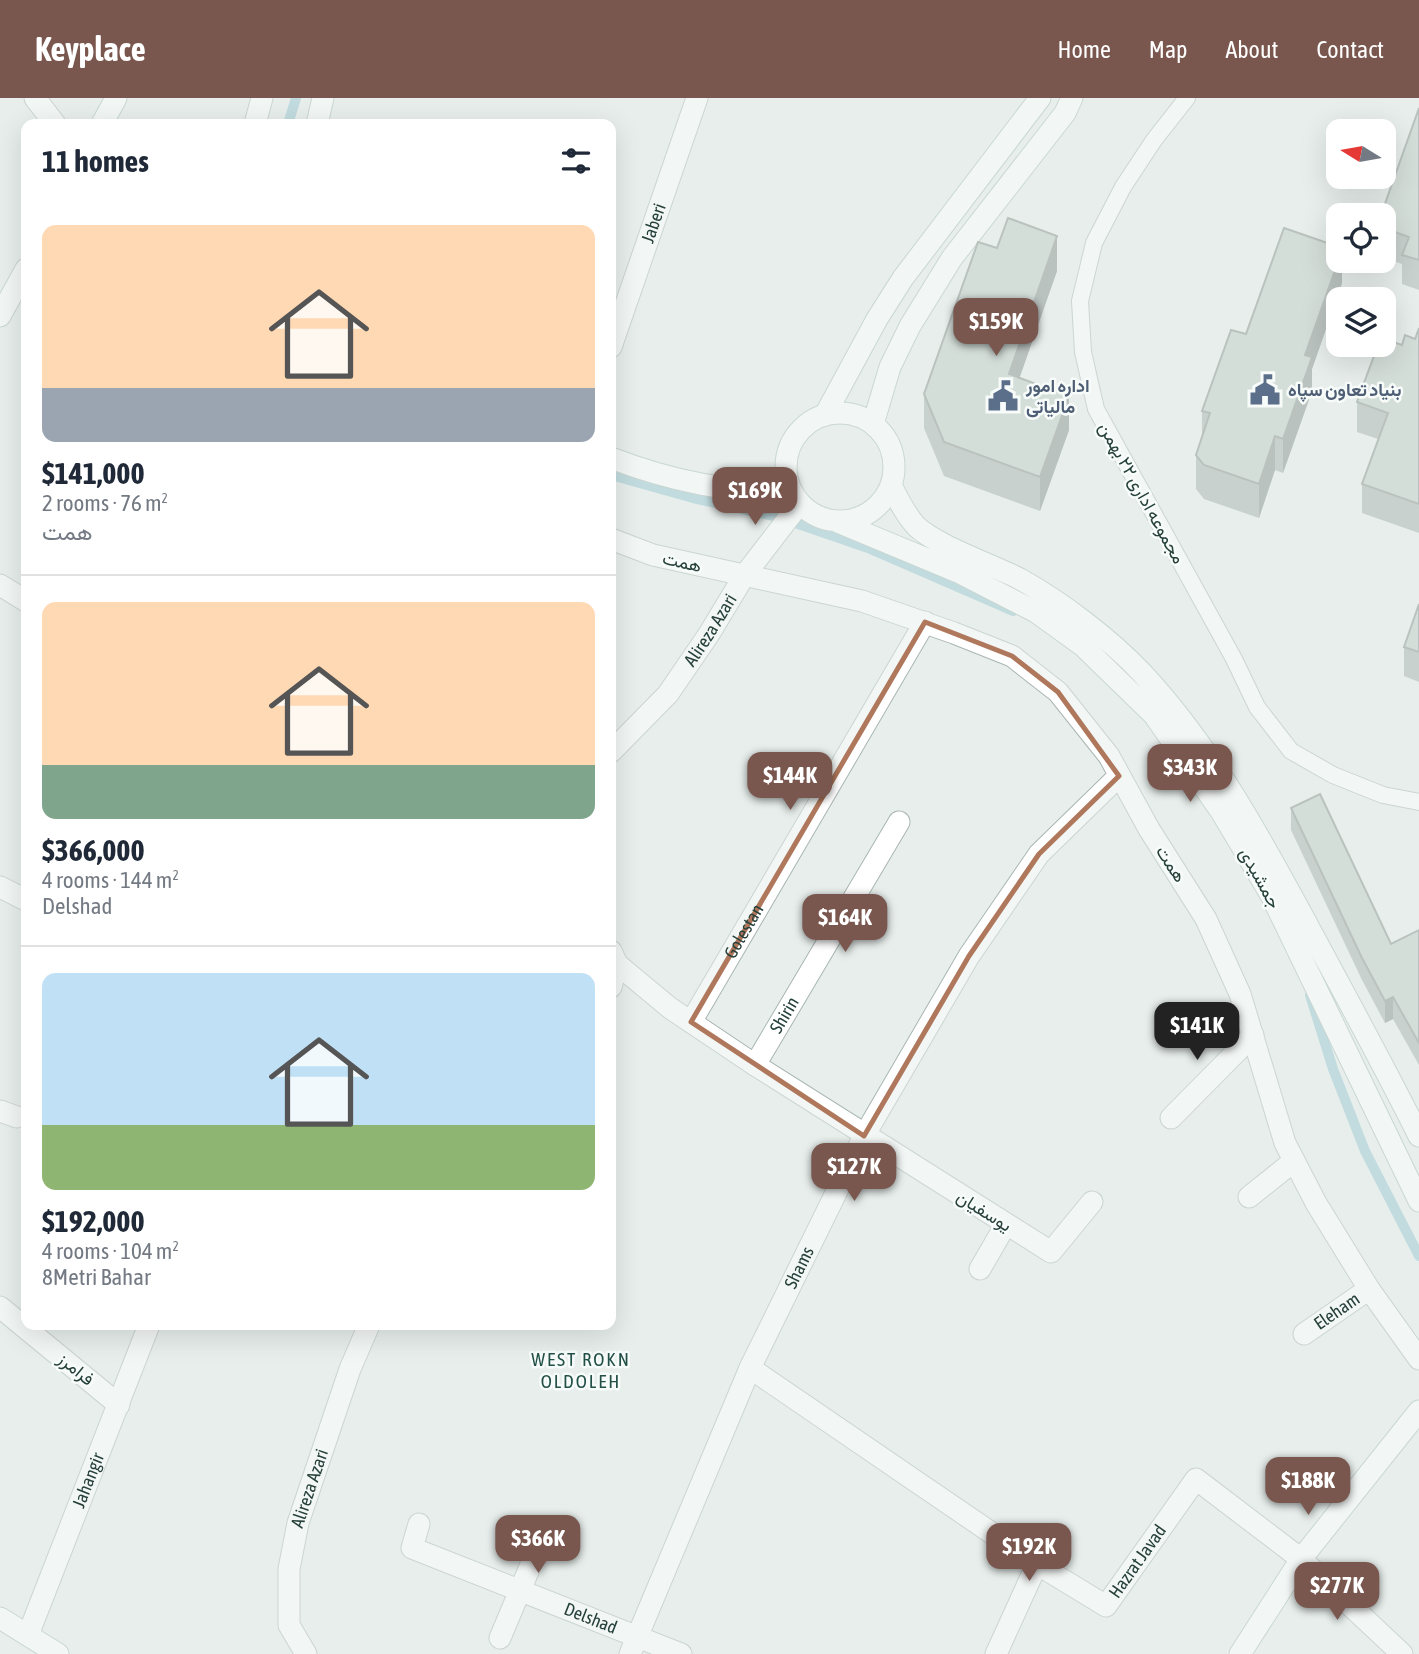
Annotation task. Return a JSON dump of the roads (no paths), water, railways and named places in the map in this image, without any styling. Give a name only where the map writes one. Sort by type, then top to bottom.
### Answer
[{"type":"street","points":[[35,98],[51,119]]},
{"type":"street","points":[[105,119],[116,98]]},
{"type":"street","points":[[256,119],[262,98]]},
{"type":"street","points":[[318,119],[323,98]]},
{"type":"street","name":"Jaberi","points":[[616,333],[697,98]]},
{"type":"street","points":[[825,415],[877,319],[903,278],[1040,98]]},
{"type":"street","points":[[873,424],[890,367],[910,326],[952,258],[1065,113],[1072,98]]},
{"type":"street","points":[[964,198],[983,218]]},
{"type":"street","points":[[0,316],[21,278]]},
{"type":"street","points":[[850,414],[873,424],[885,437],[892,452],[894,469],[891,485],[883,500],[870,512],[855,519],[838,522],[822,518],[796,498],[788,482],[786,465],[797,434],[810,422],[825,415],[850,414]]},
{"type":"street","points":[[616,460],[652,474],[687,482],[796,498]]},
{"type":"street","name":"جمشیدی","points":[[891,485],[904,510],[922,530],[1022,580],[1090,627],[1142,673],[1183,723],[1266,846],[1419,1136]]},
{"type":"street","name":"Alireza Azari","points":[[616,747],[667,694],[796,498]]},
{"type":"street","name":"جمشیدی","points":[[838,522],[988,586],[1036,611],[1083,646],[1154,715],[1222,813],[1271,895],[1419,1201]]},
{"type":"street","name":"همت","points":[[616,541],[653,555],[862,601],[925,622],[1012,656],[1058,692],[1109,756],[1149,830],[1206,919],[1240,994],[1285,1143],[1316,1203],[1369,1289],[1419,1359]]},
{"type":"street","points":[[0,585],[21,598]]},
{"type":"street","name":"Golestan","points":[[691,1022],[925,622]]},
{"type":"street","name":"Shams","points":[[633,1645],[750,1368],[864,1136],[969,956],[1039,853],[1119,776]]},
{"type":"street","name":"Shirin","points":[[755,1065],[899,822]]},
{"type":"street","points":[[0,887],[21,898]]},
{"type":"street","points":[[616,960],[670,1008],[864,1136]]},
{"type":"street","points":[[1340,1036],[1360,1024]]},
{"type":"street","points":[[1171,1118],[1253,1035]]},
{"type":"street","name":"یوسفیان","points":[[864,1136],[1051,1252],[1092,1202]]},
{"type":"street","points":[[1249,1197],[1294,1161]]},
{"type":"street","points":[[980,1269],[1006,1224]]},
{"type":"street","name":"Eleham","points":[[1304,1334],[1369,1289]]},
{"type":"street","name":"فرامرز","points":[[0,1307],[21,1324]]},
{"type":"street","name":"فرامرز","points":[[28,1330],[119,1405]]},
{"type":"street","name":"Jahangir","points":[[28,1635],[147,1330]]},
{"type":"street","name":"Alireza Azari","points":[[306,1654],[289,1625],[289,1569],[298,1523],[350,1369],[367,1330]]},
{"type":"street","name":"Hazrat Javad","points":[[750,1368],[1037,1564],[1106,1606],[1196,1479],[1301,1559]]},
{"type":"street","points":[[1240,1654],[1301,1559],[1419,1411]]},
{"type":"street","name":"Delshad","points":[[419,1524],[412,1548],[520,1590],[633,1645],[681,1654]]},
{"type":"street","points":[[500,1638],[537,1550]]},
{"type":"street","points":[[1301,1559],[1402,1654]]},
{"type":"street","points":[[996,1654],[1037,1564]]},
{"type":"street","points":[[0,1618],[58,1654]]},
{"type":"lane","name":"مجموعه اداری ۲۲ بهمن","points":[[1187,98],[1154,140],[1123,187],[1094,243],[1080,301],[1083,352],[1096,409],[1234,659],[1257,707],[1291,751],[1333,775],[1383,795],[1419,802]]},
{"type":"waterway","points":[[290,119],[296,98]]},
{"type":"waterway","points":[[616,476],[693,498],[778,517],[868,548],[1013,611]]},
{"type":"waterway","points":[[1310,995],[1333,1069],[1365,1151],[1419,1256]]},
{"type":"place","name":"بنیاد تعاون سپاه","points":[[1265,390]]},
{"type":"place","name":"اداره امور مالیاتی","points":[[1003,396]]},
{"type":"district","name":"WEST ROKN OLDOLEH","points":[[581,1370]]}]
